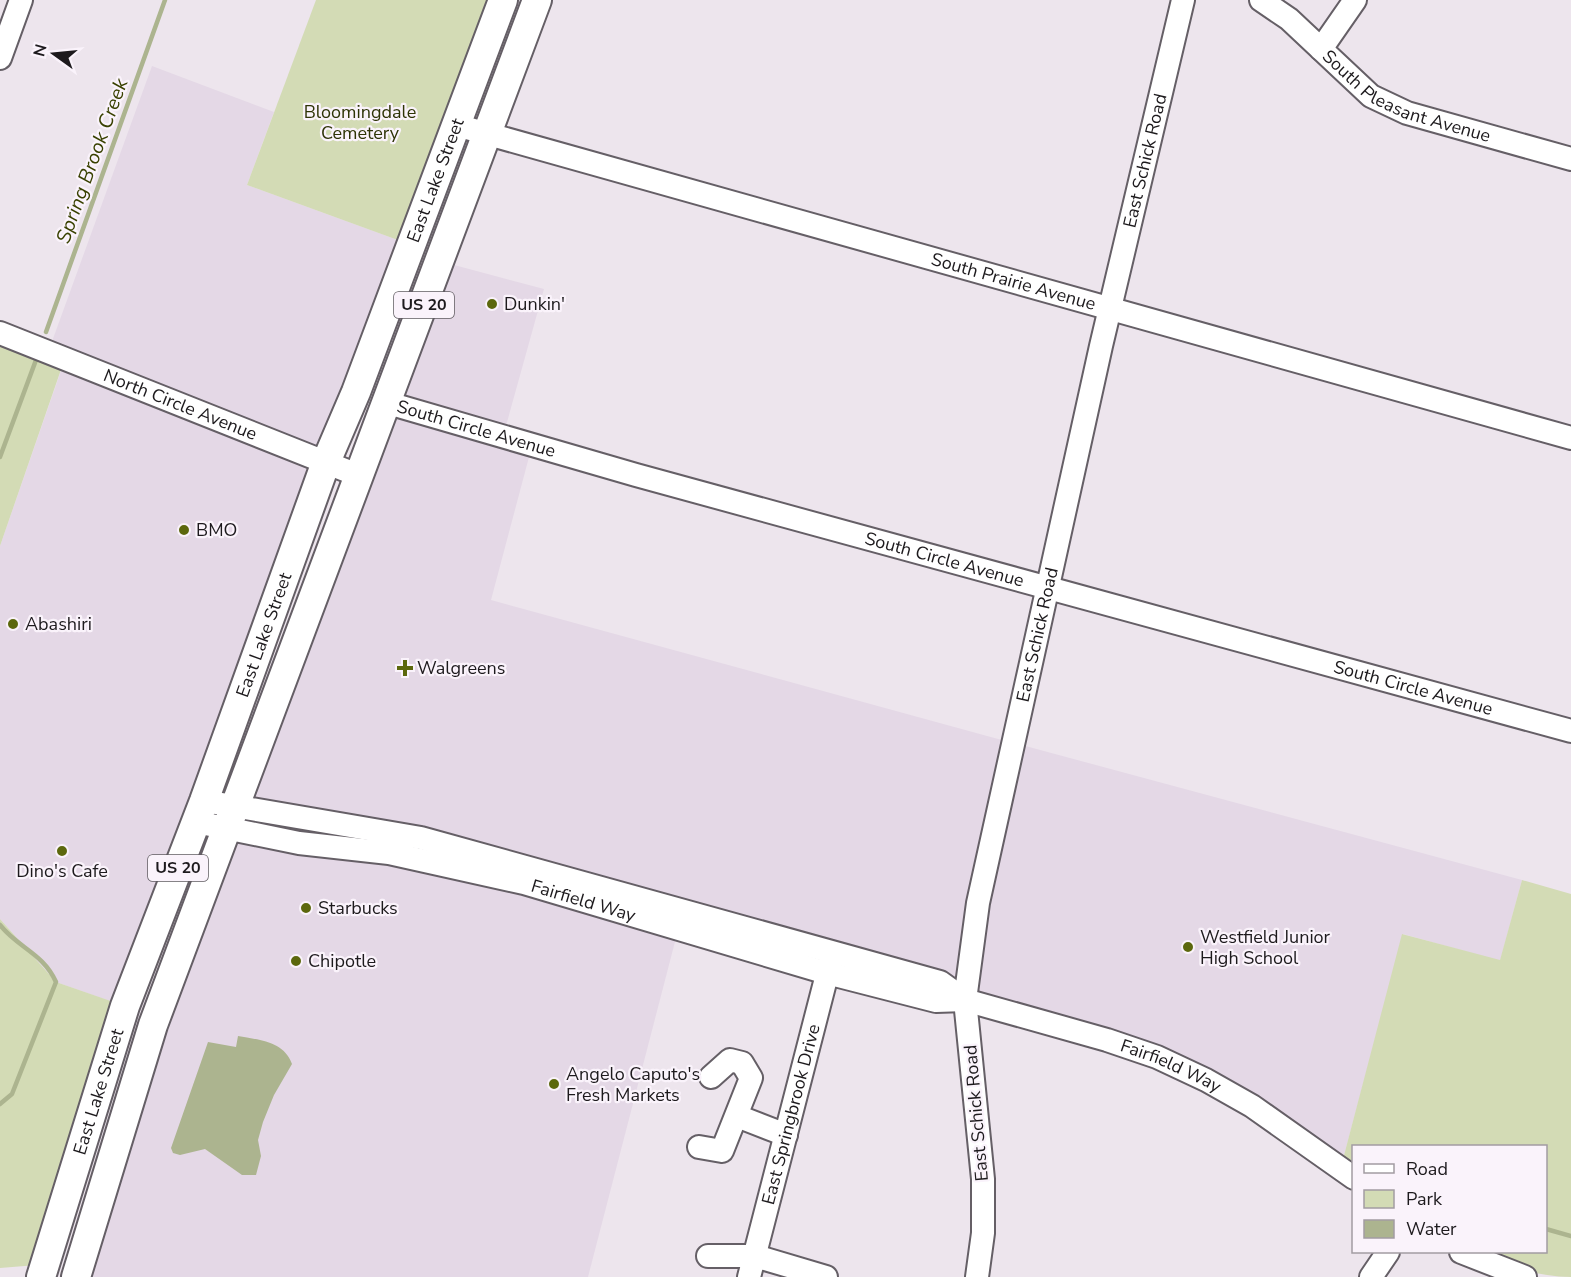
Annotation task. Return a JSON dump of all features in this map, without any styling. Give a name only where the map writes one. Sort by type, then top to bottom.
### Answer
[{"type":"main road","name":"East Lake Street","points":[[41,1277],[125,1006],[200,812],[326,462],[503,0]]},
{"type":"main road","name":"East Lake Street","points":[[76,1277],[153,1025],[388,403],[537,0]]},
{"type":"street","points":[[0,58],[21,0]]},
{"type":"street","name":"East Schick Road","points":[[977,1277],[982,1233],[983,1179],[965,1000],[978,903],[1110,308],[1183,0]]},
{"type":"street","name":"South Pleasant Avenue","points":[[1261,0],[1288,19],[1371,96],[1407,113],[1571,159]]},
{"type":"street","points":[[1321,49],[1355,0]]},
{"type":"street","name":"South Prairie Avenue","points":[[456,125],[1571,438]]},
{"type":"street","name":"North Circle Avenue","points":[[0,333],[360,476]]},
{"type":"street","name":"South Circle Avenue","points":[[388,403],[636,475],[1571,731]]},
{"type":"street","name":"Fairfield Way","points":[[200,812],[230,817],[302,819],[421,838],[529,866],[830,962],[940,982],[965,1000],[1107,1040],[1197,1075],[1252,1106],[1352,1177]]},
{"type":"street","name":"East Springbrook Drive","points":[[752,1267],[830,962]]},
{"type":"street","points":[[699,1147],[722,1151],[751,1078],[742,1063],[730,1060],[711,1077]]},
{"type":"street","points":[[737,1116],[786,1135]]},
{"type":"street","points":[[1371,1277],[1387,1253]]},
{"type":"street","points":[[1466,1253],[1525,1277]]},
{"type":"street","points":[[708,1256],[752,1267],[826,1277]]},
{"type":"shaded area","points":[[152,66],[274,112],[247,185],[406,243],[324,456],[50,347]]},
{"type":"shaded area","points":[[443,262],[544,289],[504,433],[533,442],[491,600],[1009,742],[961,991],[241,801]]},
{"type":"shaded area","points":[[63,365],[315,467],[118,1004],[56,982],[0,919],[0,546]]},
{"type":"shaded area","name":"Westfield Junior High School","points":[[1018,744],[1522,880],[1500,961],[1403,934],[1342,1163],[1265,1109],[970,997]]},
{"type":"shaded area","points":[[228,834],[383,858],[677,934],[588,1277],[78,1277]]},
{"type":"green space","name":"Bloomingdale Cemetery","points":[[316,0],[495,0],[406,243],[247,185]]},
{"type":"green space","points":[[0,333],[65,358],[0,546]]},
{"type":"green space","points":[[1522,880],[1571,894],[1571,1277],[1533,1273],[1476,1253],[1547,1253],[1547,1145],[1352,1145],[1352,1172],[1342,1163],[1402,934],[1500,960]]},
{"type":"green space","points":[[0,919],[56,982],[125,1006],[37,1265],[0,1268]]},
{"type":"water","points":[[238,1036],[277,1046],[288,1056],[292,1064],[274,1095],[263,1122],[258,1140],[261,1156],[256,1175],[242,1175],[205,1149],[180,1155],[173,1153],[171,1148],[208,1042],[236,1047]]},
{"type":"waterway","name":"Spring Brook Creek","points":[[46,332],[165,0]]},
{"type":"waterway","name":"Spring Brook Creek","points":[[0,457],[36,360]]},
{"type":"waterway","name":"Spring Brook Creek","points":[[0,925],[44,964],[56,982],[12,1094],[0,1104]]},
{"type":"waterway","points":[[1547,1229],[1571,1236]]},
{"type":"place","name":"Dunkin'","points":[[492,304]]},
{"type":"place","name":"BMO","points":[[184,530]]},
{"type":"place","name":"Abashiri","points":[[13,624]]},
{"type":"place","name":"Walgreens","points":[[405,668]]},
{"type":"place","name":"Dino's Cafe","points":[[62,851]]},
{"type":"place","name":"Starbucks","points":[[306,908]]},
{"type":"place","name":"Westfield Junior High School","points":[[1188,947]]},
{"type":"place","name":"Chipotle","points":[[296,961]]},
{"type":"place","name":"Angelo Caputo's Fresh Markets","points":[[554,1084]]}]
